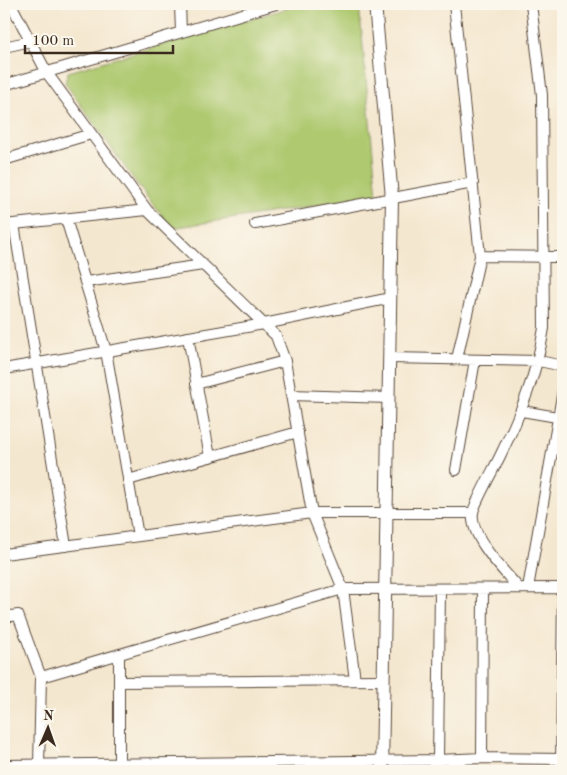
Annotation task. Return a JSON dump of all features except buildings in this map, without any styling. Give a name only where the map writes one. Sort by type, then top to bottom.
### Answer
[{"type":"street","points":[[11,4],[47,73],[147,210],[276,336],[285,361],[312,512],[343,589],[355,680]]},
{"type":"street","points":[[180,4],[181,32]]},
{"type":"street","points":[[4,85],[276,4]]},
{"type":"street","points":[[375,4],[392,198],[382,766]]},
{"type":"street","points":[[454,4],[480,256],[457,359]]},
{"type":"street","points":[[517,586],[486,549],[477,533],[473,513],[522,411],[539,361],[544,328],[545,256],[542,95],[531,4]]},
{"type":"street","points":[[4,47],[31,41]]},
{"type":"street","points":[[4,160],[91,134]]},
{"type":"street","points":[[255,224],[473,183]]},
{"type":"street","points":[[66,546],[37,363],[9,225],[147,210]]},
{"type":"street","points":[[66,219],[106,351],[138,536]]},
{"type":"street","points":[[480,256],[563,257]]},
{"type":"street","points":[[86,282],[203,265]]},
{"type":"street","points":[[4,369],[264,324],[391,298]]},
{"type":"street","points":[[188,337],[210,457]]},
{"type":"street","points":[[390,358],[539,361],[563,366]]},
{"type":"street","points":[[456,470],[475,360]]},
{"type":"street","points":[[196,384],[285,361]]},
{"type":"street","points":[[528,588],[561,418],[563,390]]},
{"type":"street","points":[[291,395],[389,398]]},
{"type":"street","points":[[522,411],[561,418]]},
{"type":"street","points":[[128,480],[298,432]]},
{"type":"street","points":[[4,554],[312,512],[387,514],[473,513]]},
{"type":"street","points":[[41,677],[343,589],[440,588],[483,590],[517,586],[528,588],[563,588],[562,759],[560,771]]},
{"type":"street","points":[[438,760],[440,588]]},
{"type":"street","points":[[482,758],[483,590]]},
{"type":"street","points":[[4,617],[18,615],[41,677],[40,765]]},
{"type":"street","points":[[119,764],[120,654]]},
{"type":"street","points":[[119,682],[384,680]]},
{"type":"street","points":[[4,765],[382,766],[438,760],[482,758],[562,759]]},
{"type":"shaded area","points":[[364,766],[364,771],[161,771],[161,767]]},
{"type":"green space","points":[[302,4],[359,4],[377,196],[172,228],[140,188],[65,83],[68,72]]}]
